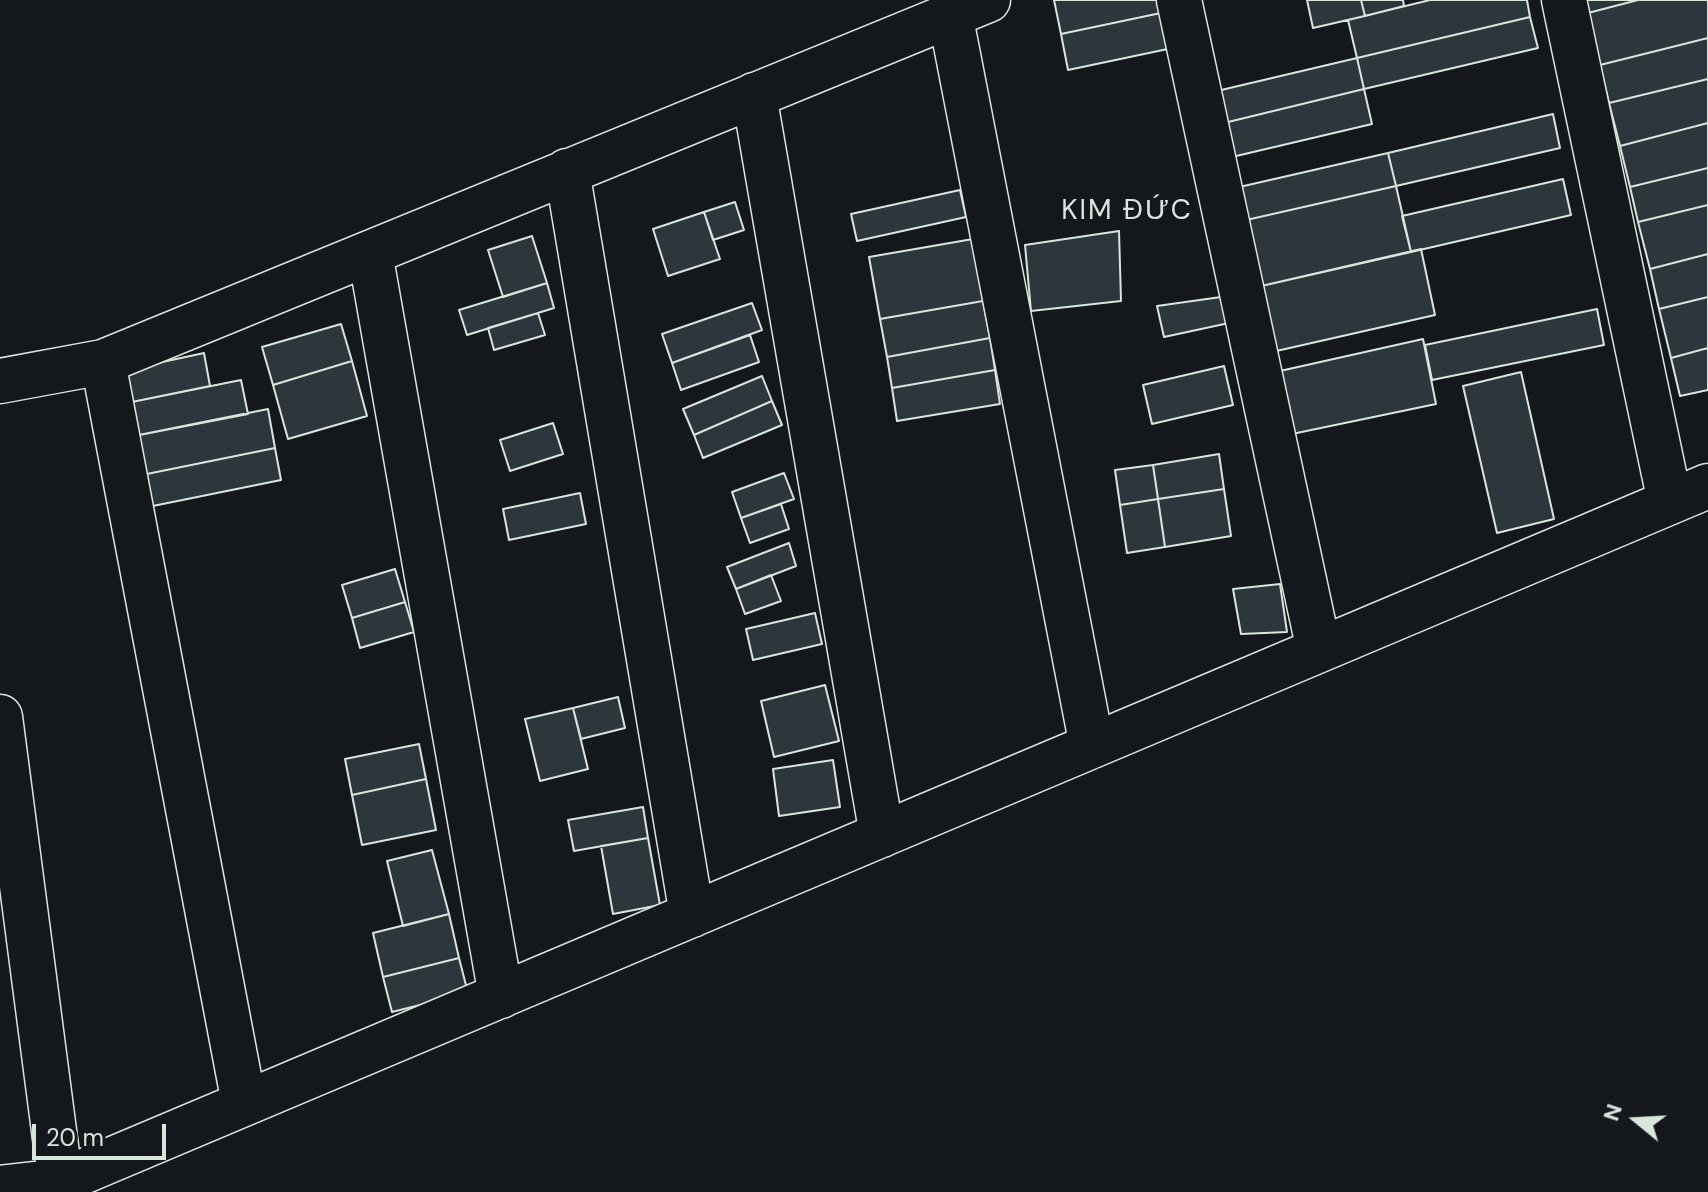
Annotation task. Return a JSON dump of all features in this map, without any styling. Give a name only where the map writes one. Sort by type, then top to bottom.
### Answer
[{"type":"street","points":[[1179,0],[1319,650]]},
{"type":"street","points":[[0,1188],[61,1187],[244,1103],[1689,494],[1564,0]]},
{"type":"street","points":[[0,381],[103,362],[969,7],[1092,746]]},
{"type":"street","points":[[754,95],[882,835]]},
{"type":"street","points":[[567,171],[692,915]]},
{"type":"street","points":[[370,253],[501,996]]},
{"type":"street","points":[[103,362],[244,1103]]},
{"type":"street","points":[[0,717],[61,1187]]},
{"type":"building","points":[[1054,0],[1173,0],[1175,10],[1061,34]]},
{"type":"building","points":[[1307,0],[1361,0],[1365,16],[1313,28]]},
{"type":"building","points":[[1361,0],[1403,0],[1404,6],[1365,16]]},
{"type":"building","points":[[1430,0],[1527,0],[1530,17],[1357,58],[1348,20]]},
{"type":"building","points":[[1585,0],[1638,0],[1588,13]]},
{"type":"building","points":[[1638,0],[1708,0],[1708,38],[1600,65],[1588,13]]},
{"type":"building","points":[[1175,10],[1182,46],[1068,70],[1061,34]]},
{"type":"building","points":[[1530,17],[1538,48],[1364,89],[1357,58]]},
{"type":"building","points":[[1708,38],[1708,79],[1609,103],[1600,65]]},
{"type":"building","points":[[1357,58],[1364,89],[1224,123],[1217,91]]},
{"type":"building","points":[[1708,79],[1708,123],[1620,146],[1609,103]]},
{"type":"building","points":[[1364,89],[1372,124],[1232,157],[1224,123]]},
{"type":"building","points":[[1553,114],[1560,148],[1396,186],[1388,153]]},
{"type":"building","points":[[1708,123],[1708,168],[1630,187],[1620,146]]},
{"type":"building","points":[[1388,153],[1396,186],[1242,221],[1235,188]]},
{"type":"building","points":[[1708,168],[1708,205],[1638,222],[1630,187]]},
{"type":"building","points":[[1563,179],[1571,215],[1411,252],[1402,216]]},
{"type":"building","points":[[1396,186],[1411,252],[1257,287],[1242,221]]},
{"type":"building","points":[[960,190],[966,217],[857,241],[851,214]]},
{"type":"building","points":[[735,202],[744,230],[713,240],[704,212]]},
{"type":"building","points":[[1708,205],[1708,254],[1650,269],[1638,222]]},
{"type":"building","points":[[704,212],[720,259],[668,276],[653,229]]},
{"type":"building","points":[[1119,231],[1121,301],[1031,311],[1025,245]]},
{"type":"building","points":[[532,236],[547,283],[503,297],[488,250]]},
{"type":"building","points":[[973,239],[983,301],[880,319],[869,257]]},
{"type":"building","points":[[1421,249],[1435,315],[1272,352],[1257,287]]},
{"type":"building","points":[[1708,254],[1708,297],[1659,309],[1650,269]]},
{"type":"building","points":[[547,283],[554,308],[467,335],[459,310]]},
{"type":"building","points":[[1228,296],[1229,323],[1164,337],[1157,306]]},
{"type":"building","points":[[1708,297],[1708,348],[1671,358],[1659,309]]},
{"type":"building","points":[[983,301],[990,338],[887,357],[880,319]]},
{"type":"building","points":[[752,303],[762,330],[672,363],[662,334]]},
{"type":"building","points":[[1597,309],[1604,345],[1432,380],[1425,345]]},
{"type":"building","points":[[538,313],[545,335],[494,350],[488,328]]},
{"type":"building","points":[[341,324],[352,361],[273,385],[262,347]]},
{"type":"building","points":[[750,335],[759,362],[681,390],[672,363]]},
{"type":"building","points":[[990,338],[995,370],[892,388],[887,357]]},
{"type":"building","points":[[1423,339],[1436,404],[1292,434],[1280,371]]},
{"type":"building","points":[[1708,348],[1708,390],[1680,396],[1671,358]]},
{"type":"building","points":[[204,353],[210,386],[122,404],[116,372]]},
{"type":"building","points":[[352,361],[367,416],[288,439],[273,385]]},
{"type":"building","points":[[1224,366],[1233,405],[1152,424],[1143,385]]},
{"type":"building","points":[[995,370],[1000,404],[897,421],[892,388]]},
{"type":"building","points":[[1521,372],[1554,519],[1497,533],[1463,386]]},
{"type":"building","points":[[762,376],[772,401],[694,435],[683,409]]},
{"type":"building","points":[[241,380],[248,414],[129,437],[122,404]]},
{"type":"building","points":[[772,401],[782,425],[703,458],[694,435]]},
{"type":"building","points":[[268,409],[275,448],[137,476],[129,437]]},
{"type":"building","points":[[553,423],[563,454],[510,471],[500,440]]},
{"type":"building","points":[[275,448],[281,480],[143,508],[137,476]]},
{"type":"building","points":[[1219,454],[1224,489],[1158,499],[1153,465]]},
{"type":"building","points":[[1153,465],[1158,499],[1120,505],[1115,470]]},
{"type":"building","points":[[784,473],[794,499],[741,518],[732,492]]},
{"type":"building","points":[[1224,489],[1231,536],[1165,547],[1158,499]]},
{"type":"building","points":[[580,493],[586,524],[509,540],[503,509]]},
{"type":"building","points":[[1158,499],[1165,547],[1127,553],[1120,505]]},
{"type":"building","points":[[781,504],[789,529],[750,543],[741,518]]},
{"type":"building","points":[[789,543],[796,566],[736,589],[727,567]]},
{"type":"building","points":[[395,569],[405,602],[352,618],[342,585]]},
{"type":"building","points":[[771,575],[781,601],[745,614],[736,589]]},
{"type":"building","points":[[1280,584],[1287,632],[1241,634],[1233,589]]},
{"type":"building","points":[[405,602],[414,632],[360,648],[352,618]]},
{"type":"building","points":[[815,613],[822,644],[753,660],[746,629]]},
{"type":"building","points":[[825,685],[839,741],[774,757],[761,701]]},
{"type":"building","points":[[618,697],[625,728],[581,739],[573,708]]},
{"type":"building","points":[[573,708],[588,769],[540,781],[525,719]]},
{"type":"building","points":[[419,744],[426,779],[352,795],[345,759]]},
{"type":"building","points":[[833,760],[840,807],[779,816],[773,769]]},
{"type":"building","points":[[426,779],[436,830],[362,845],[352,795]]},
{"type":"building","points":[[643,807],[648,838],[574,851],[568,820]]},
{"type":"building","points":[[648,838],[660,905],[613,914],[601,846]]},
{"type":"building","points":[[432,850],[449,914],[403,926],[387,861]]},
{"type":"building","points":[[449,914],[459,958],[383,977],[373,933]]},
{"type":"building","points":[[459,958],[468,993],[392,1012],[383,977]]},
{"type":"district","name":"KIM ĐỨC","points":[[1127,212]]}]
